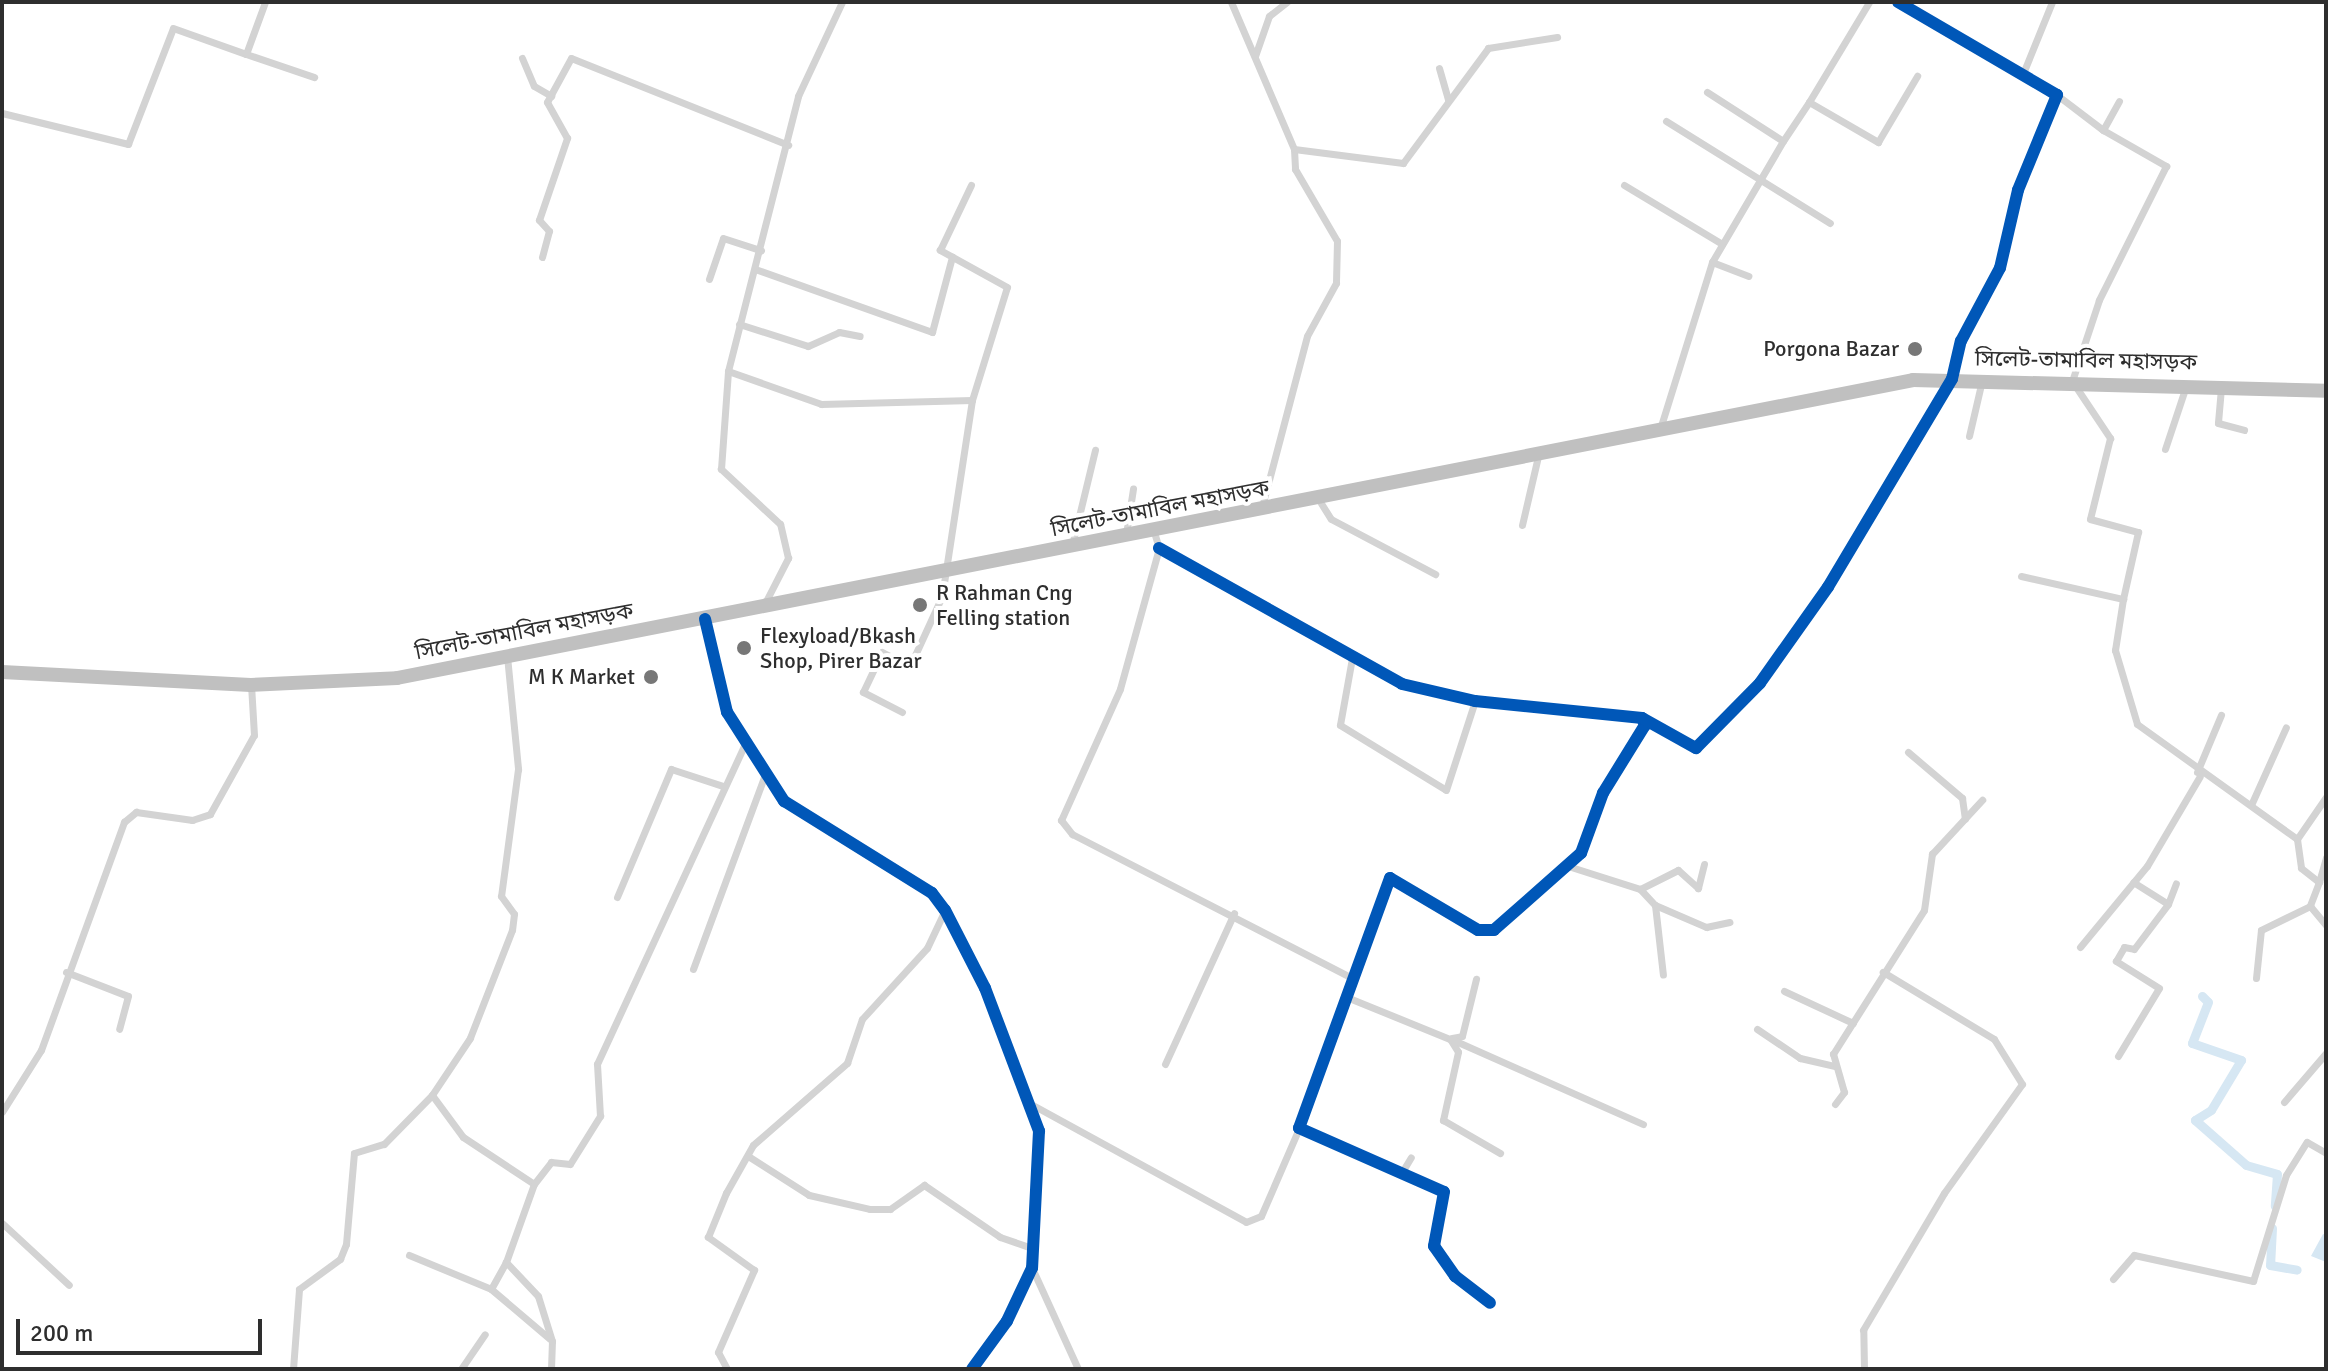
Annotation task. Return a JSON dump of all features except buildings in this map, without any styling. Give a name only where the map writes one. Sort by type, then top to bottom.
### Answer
[{"type":"highway","name":"সিলেট-তামাবিল মহাসড়ক","points":[[2,672],[251,685],[360,683],[1260,512],[1913,380],[2186,384],[2326,391]]},
{"type":"street","points":[[246,54],[265,2]]},
{"type":"street","points":[[764,605],[788,558],[780,524],[721,469],[728,371],[798,96],[842,2]]},
{"type":"street","points":[[1231,2],[1294,149],[1295,169],[1337,241],[1336,283],[1307,336],[1260,512]]},
{"type":"street","points":[[1255,57],[1269,16],[1287,2]]},
{"type":"street","points":[[1660,431],[1712,262],[1869,2]]},
{"type":"street","points":[[1898,2],[2024,71],[2103,130],[2166,166],[2099,300],[2072,381],[2110,438],[2090,519],[2138,532],[2115,650],[2137,724],[2198,774],[2251,805],[2297,839]]},
{"type":"street","points":[[2024,71],[2052,2]]},
{"type":"street","points":[[2,113],[128,144],[173,28],[314,77]]},
{"type":"street","points":[[1294,149],[1403,163],[1488,48],[1557,37]]},
{"type":"street","points":[[522,58],[534,86],[551,96]]},
{"type":"street","points":[[542,257],[549,231],[539,220],[567,138],[547,102],[571,58],[788,145]]},
{"type":"street","points":[[1439,68],[1448,100]]},
{"type":"street","points":[[1809,102],[1878,142],[1917,76]]},
{"type":"street","points":[[1707,92],[1783,141]]},
{"type":"street","points":[[1159,548],[1402,684],[1475,701],[1642,718],[1696,748],[1760,683],[1828,587],[1952,379],[1961,341],[2000,268],[2018,190],[2057,95]]},
{"type":"street","points":[[2103,130],[2119,101]]},
{"type":"street","points":[[1666,121],[1830,223]]},
{"type":"street","points":[[902,712],[863,692],[882,652],[910,666],[942,596],[942,572],[972,400],[1007,287],[940,250],[971,185]]},
{"type":"street","points":[[1624,185],[1722,244]]},
{"type":"street","points":[[709,279],[723,238],[761,250]]},
{"type":"street","points":[[755,269],[932,332],[952,257]]},
{"type":"street","points":[[1712,262],[1748,276]]},
{"type":"street","points":[[739,324],[808,346],[839,332],[860,336]]},
{"type":"street","points":[[728,371],[821,404],[972,400]]},
{"type":"street","points":[[1969,436],[1982,379]]},
{"type":"street","points":[[2165,449],[2186,384]]},
{"type":"street","points":[[2221,386],[2218,423],[2244,430]]},
{"type":"street","points":[[1071,548],[1095,450]]},
{"type":"street","points":[[1522,525],[1538,456]]},
{"type":"street","points":[[1126,537],[1133,489]]},
{"type":"street","points":[[1319,500],[1331,519],[1435,574]]},
{"type":"street","points":[[1154,532],[1159,548],[1120,689],[1061,820],[1072,834],[1234,913],[1350,977]]},
{"type":"street","points":[[2021,576],[2123,599]]},
{"type":"street","points":[[705,619],[717,683],[744,746],[765,774],[812,822],[932,893],[945,910],[1043,1142],[1032,1268],[1078,1369]]},
{"type":"street","points":[[293,1369],[299,1289],[340,1259],[346,1244],[354,1153],[384,1144],[432,1095],[474,1029],[512,930],[514,914],[501,896],[518,769],[507,656]]},
{"type":"street","points":[[1352,658],[1340,725],[1446,790],[1475,701]]},
{"type":"street","points":[[2,1112],[6,1100],[41,1050],[66,972],[124,822],[136,812],[192,820],[210,814],[233,780],[254,735],[251,685]]},
{"type":"street","points":[[2080,947],[2133,882],[2198,774],[2221,715]]},
{"type":"street","points":[[1029,1103],[1246,1222],[1261,1216],[1299,1128],[1350,977],[1390,878],[1487,932],[1571,867],[1603,793],[1645,725],[1642,718]]},
{"type":"street","points":[[2251,805],[2286,727]]},
{"type":"street","points":[[491,1289],[506,1262],[534,1184],[551,1162],[570,1164],[600,1116],[597,1064],[744,746]]},
{"type":"street","points":[[1908,752],[1962,798],[1965,819]]},
{"type":"street","points":[[617,897],[671,769],[723,786]]},
{"type":"street","points":[[693,969],[765,774]]},
{"type":"street","points":[[2319,882],[2301,868],[2297,839],[2326,797]]},
{"type":"street","points":[[1835,1104],[1844,1092],[1833,1054],[1924,910],[1932,854],[1982,800]]},
{"type":"street","points":[[2256,978],[2261,930],[2310,906],[2326,857]]},
{"type":"street","points":[[1640,889],[1678,870],[1698,888],[1704,864]]},
{"type":"street","points":[[1571,867],[1640,889],[1655,905],[1706,927],[1729,922]]},
{"type":"street","points":[[2133,882],[2168,904]]},
{"type":"street","points":[[2118,1056],[2159,988],[2116,961],[2124,947],[2134,949],[2168,904],[2176,883]]},
{"type":"street","points":[[1655,905],[1663,975]]},
{"type":"street","points":[[2310,906],[2326,925]]},
{"type":"street","points":[[727,1369],[718,1352],[754,1270],[708,1237],[748,1156],[801,1098],[847,1063],[862,1019],[927,948],[945,910]]},
{"type":"street","points":[[1165,1064],[1234,913]]},
{"type":"street","points":[[66,972],[128,996],[119,1029]]},
{"type":"street","points":[[1864,1369],[1863,1330],[1944,1193],[2022,1084],[1994,1039],[1883,972]]},
{"type":"street","points":[[1450,1039],[1462,1036],[1476,979]]},
{"type":"street","points":[[1784,991],[1853,1023]]},
{"type":"street","points":[[1344,996],[1643,1124]]},
{"type":"street","points":[[1757,1029],[1800,1058],[1836,1066]]},
{"type":"street","points":[[1450,1039],[1458,1052],[1443,1120],[1500,1153]]},
{"type":"street","points":[[2284,1102],[2326,1053]]},
{"type":"street","points":[[432,1095],[463,1137],[534,1184]]},
{"type":"street","points":[[1299,1128],[1444,1192],[1434,1246],[1455,1276],[1490,1303]]},
{"type":"street","points":[[2113,1279],[2134,1255],[2253,1281],[2286,1175],[2307,1142],[2326,1153]]},
{"type":"street","points":[[748,1156],[809,1195],[870,1209],[890,1209],[924,1185],[1000,1237],[1032,1248]]},
{"type":"street","points":[[1402,1172],[1411,1157]]},
{"type":"street","points":[[3,1228],[69,1285]]},
{"type":"street","points":[[409,1255],[491,1289],[552,1341]]},
{"type":"street","points":[[506,1262],[538,1296],[552,1341],[551,1369]]},
{"type":"street","points":[[972,1369],[1007,1321],[1032,1268]]},
{"type":"street","points":[[461,1369],[485,1334]]},
{"type":"water","points":[[2323,1234],[2326,1235],[2326,1262],[2311,1256]]},
{"type":"waterway","points":[[2202,996],[2208,1002],[2192,1043],[2241,1060],[2211,1110],[2195,1120],[2246,1165],[2277,1174],[2275,1206]]},
{"type":"waterway","points":[[2272,1228],[2270,1265],[2297,1270]]},
{"type":"cycle path","points":[[1642,718],[1696,748],[1760,683],[1828,587],[1952,379],[1961,341],[2000,268],[2018,190],[2057,95],[1898,2]]},
{"type":"cycle path","points":[[1159,548],[1402,684],[1475,701],[1642,718],[1645,725],[1603,793],[1581,853],[1494,930],[1478,930],[1390,878],[1299,1128],[1444,1192],[1434,1246],[1455,1276],[1490,1303]]},
{"type":"cycle path","points":[[705,619],[727,712],[784,801],[932,893],[945,910],[985,988],[1039,1131],[1032,1268],[1007,1321],[972,1369]]},
{"type":"place","name":"Porgona Bazar","points":[[1915,349]]},
{"type":"place","name":"R Rahman Cng Felling station","points":[[920,605]]},
{"type":"place","name":"Flexyload/Bkash Shop, Pirer Bazar","points":[[744,648]]},
{"type":"place","name":"M K Market","points":[[651,677]]}]
